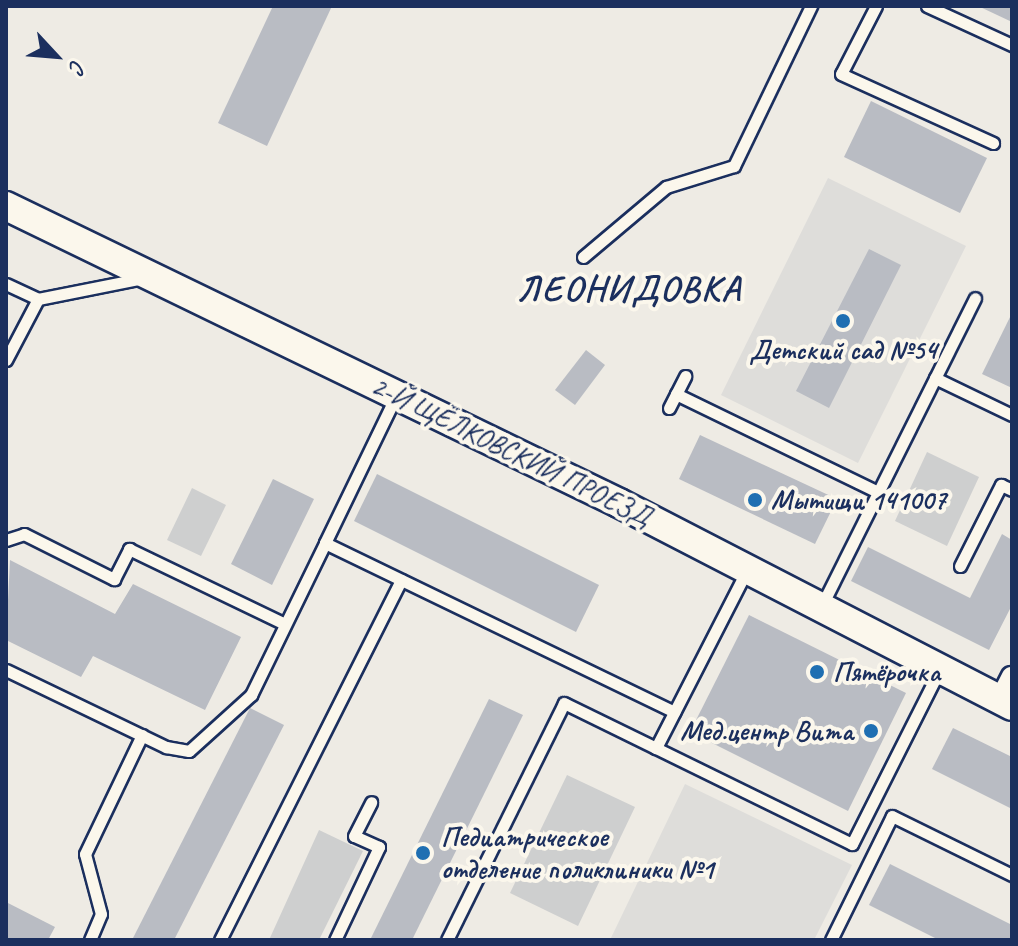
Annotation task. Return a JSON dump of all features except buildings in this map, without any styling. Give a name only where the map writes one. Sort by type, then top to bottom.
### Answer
[{"type":"street","name":"2-Й ЩЁЛКОВСКИЙ ПРОЕЗД","points":[[6,206],[397,395],[748,569],[940,669],[1008,695]]},
{"type":"lane","points":[[583,257],[666,187],[734,166],[811,6]]},
{"type":"lane","points":[[876,6],[841,74],[993,143]]},
{"type":"lane","points":[[927,6],[1012,45]]},
{"type":"lane","points":[[6,284],[38,299],[151,276]]},
{"type":"lane","points":[[821,607],[975,298]]},
{"type":"lane","points":[[6,360],[38,299]]},
{"type":"lane","points":[[669,408],[685,376]]},
{"type":"lane","points":[[935,378],[1012,415]]},
{"type":"lane","points":[[676,394],[878,492]]},
{"type":"lane","points":[[6,670],[180,751],[209,737],[251,695],[397,395]]},
{"type":"lane","points":[[960,566],[1001,485],[1012,490]]},
{"type":"lane","points":[[6,540],[24,534],[114,579],[129,549],[285,624]]},
{"type":"lane","points":[[325,543],[674,712]]},
{"type":"lane","points":[[656,748],[748,569]]},
{"type":"lane","points":[[220,940],[401,580]]},
{"type":"lane","points":[[447,940],[564,703],[852,844],[940,669]]},
{"type":"lane","points":[[90,940],[101,914],[85,854],[142,735]]},
{"type":"lane","points":[[335,940],[379,847],[354,836],[371,802]]},
{"type":"lane","points":[[831,940],[892,816],[1012,875]]},
{"type":"shaded area","name":"Детский сад №54","points":[[828,178],[966,246],[858,463],[721,395]]},
{"type":"shaded area","points":[[927,452],[979,477],[947,546],[895,521]]},
{"type":"shaded area","points":[[192,488],[226,505],[201,556],[167,540]]},
{"type":"shaded area","points":[[567,775],[635,807],[578,926],[510,893]]},
{"type":"shaded area","points":[[685,784],[852,865],[814,940],[610,940]]},
{"type":"shaded area","points":[[319,830],[363,851],[319,940],[269,940]]},
{"type":"place","name":"Детский сад №54","points":[[843,321]]},
{"type":"place","name":"Мытищи 141007","points":[[755,500]]},
{"type":"place","name":"Пятёрочка","points":[[817,672]]},
{"type":"place","name":"Мед.центр Вита","points":[[871,731]]},
{"type":"place","name":"Педиатрическое отделение поликлиники №1","points":[[423,853]]},
{"type":"district","name":"ЛЕОНИДОВКА","points":[[629,289]]}]
